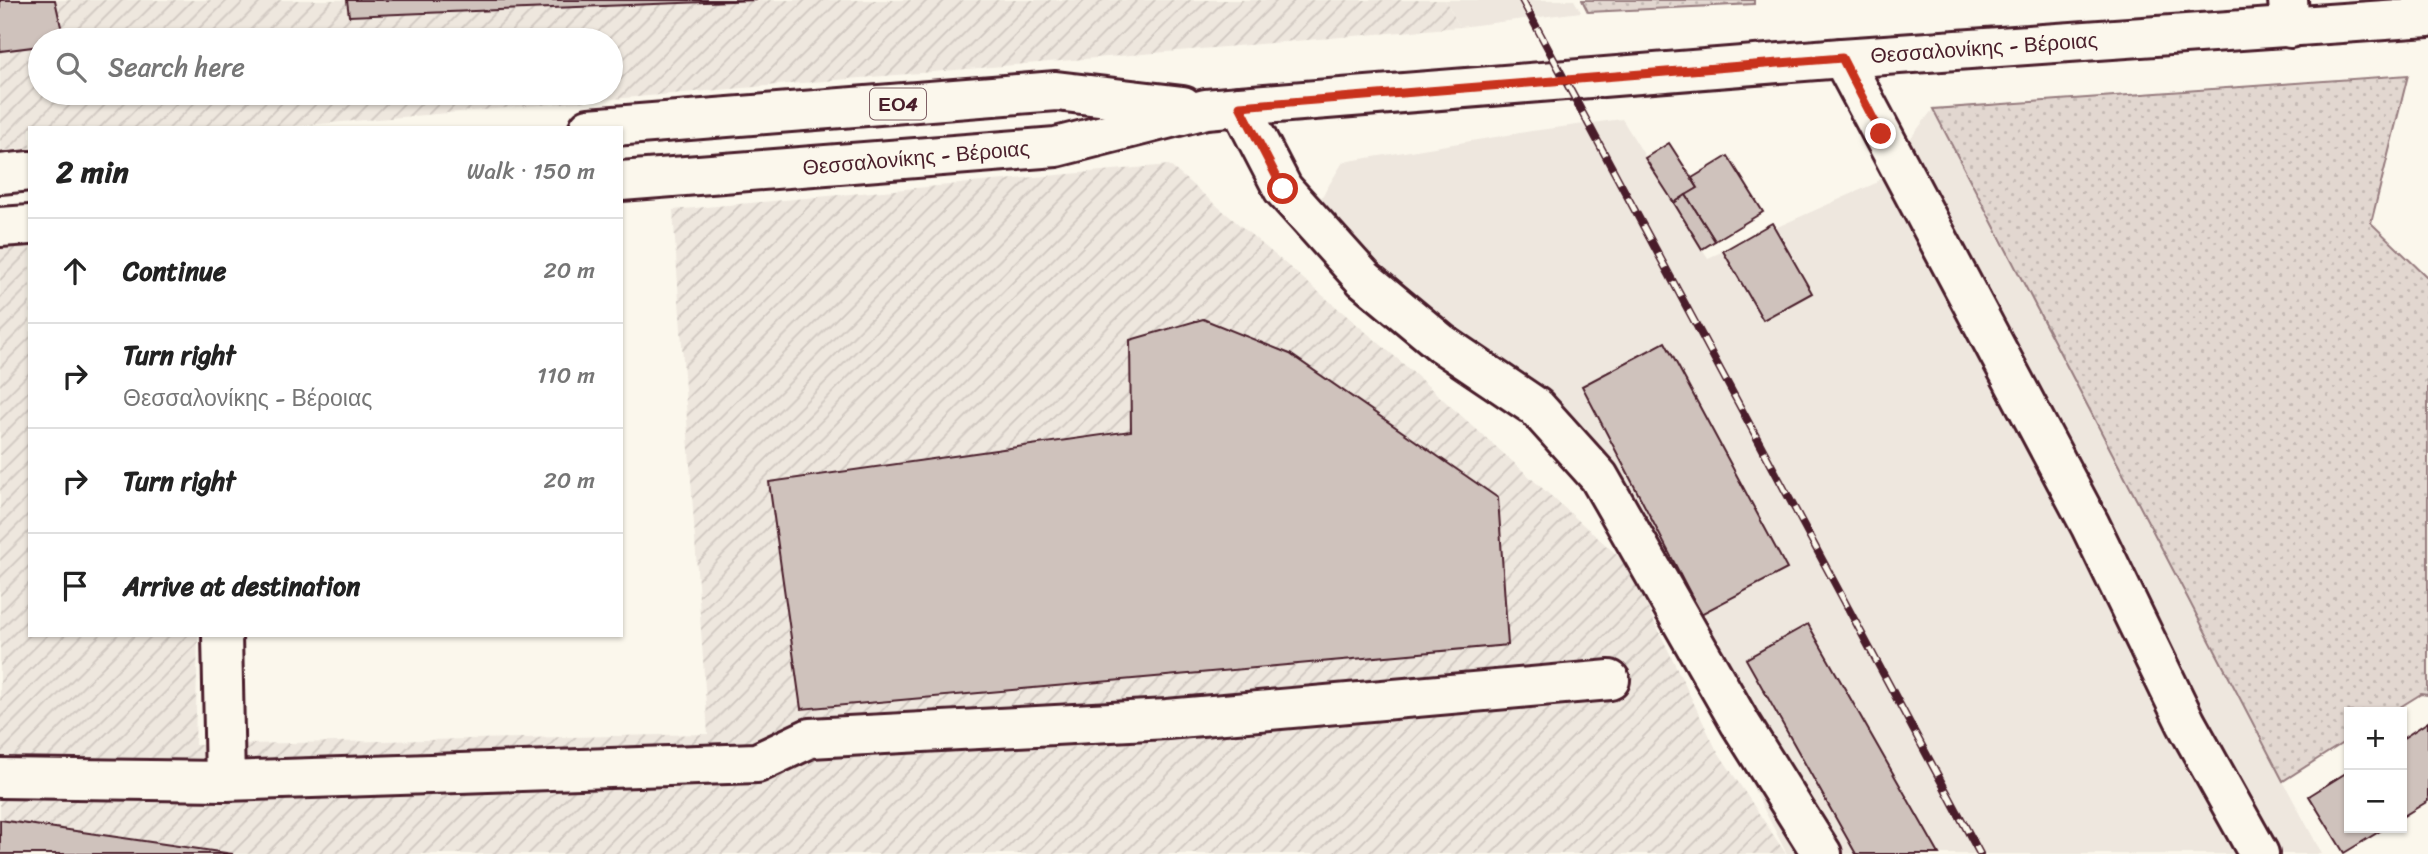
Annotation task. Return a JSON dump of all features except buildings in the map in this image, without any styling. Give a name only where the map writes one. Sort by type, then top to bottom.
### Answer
[{"type":"main road","name":"Θεσσαλονίκης - Βέροιας","points":[[623,181],[1056,147],[1223,108],[1842,58],[2289,14],[2428,17]]},
{"type":"main road","points":[[1842,58],[2090,525],[2186,723],[2259,854]]},
{"type":"main road","name":"Θεσσαλονίκης - Βέροιας","points":[[614,126],[1056,91],[1223,108]]},
{"type":"main road","points":[[1223,108],[1283,189],[1364,279],[1441,343],[1536,407],[1598,477],[1740,723],[1822,854]]},
{"type":"main road","points":[[0,174],[28,171]]},
{"type":"main road","points":[[0,227],[28,225]]},
{"type":"main road","points":[[222,637],[225,781]]},
{"type":"main road","points":[[0,778],[225,781],[757,763],[810,738],[1167,719],[1610,680]]},
{"type":"shaded area","points":[[0,0],[1445,0],[1460,27],[623,98],[623,28],[28,28],[28,105],[543,105],[296,126],[28,126],[28,148],[0,151]]},
{"type":"shaded area","points":[[1445,0],[1574,0],[1581,12],[1460,27]]},
{"type":"shaded area","points":[[1582,0],[1754,0],[1754,4],[1588,12]]},
{"type":"shaded area","points":[[2408,75],[2371,223],[2428,278],[2428,695],[2421,694],[2400,707],[2344,707],[2344,742],[2283,781],[1933,109]]},
{"type":"shaded area","points":[[1933,109],[2322,854],[1787,854],[1556,404],[1450,344],[1318,203],[1343,162],[1622,119],[1708,258],[1876,183]]},
{"type":"shaded area","points":[[1169,165],[1400,361],[1626,563],[1716,749],[1786,854],[0,854],[0,247],[28,245],[28,637],[198,637],[195,745],[708,734],[673,210]]},
{"type":"railway","points":[[1522,0],[1980,854]]},
{"type":"route","points":[[1283,189],[1240,106],[1842,58],[1881,134]]}]
